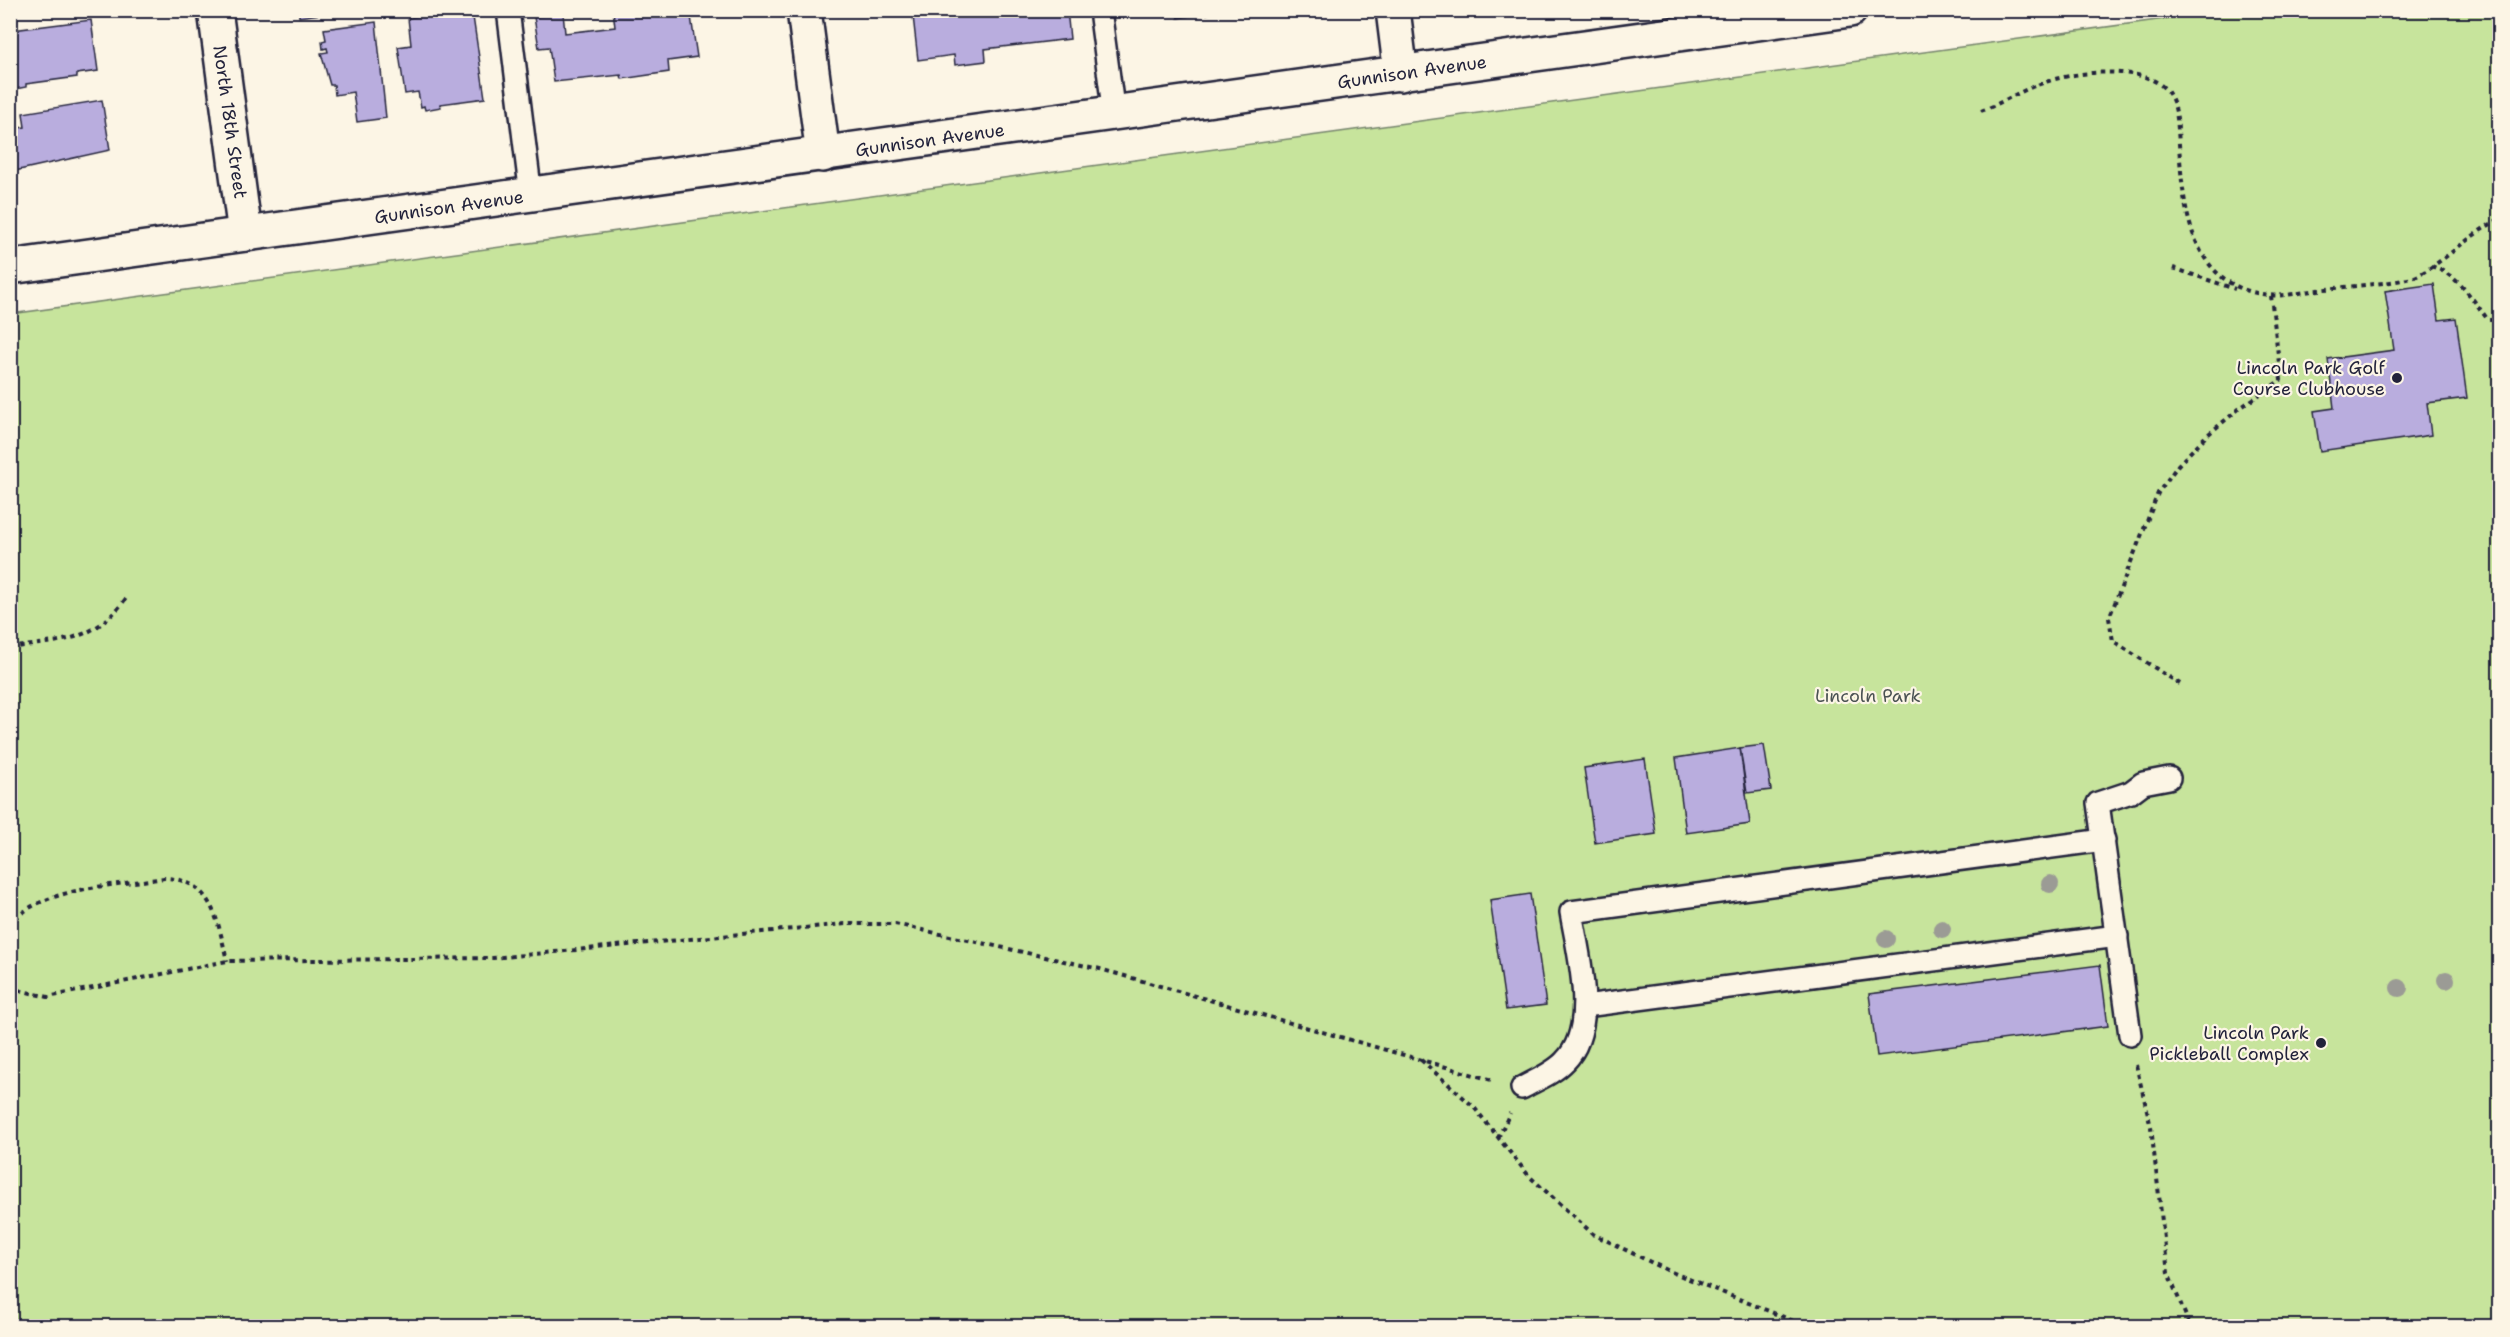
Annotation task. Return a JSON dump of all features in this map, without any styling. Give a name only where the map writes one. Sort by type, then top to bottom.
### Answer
[{"type":"street","name":"North 18th Street","points":[[215,10],[245,234]]},
{"type":"street","points":[[804,10],[823,155]]},
{"type":"street","points":[[1393,10],[1401,74]]},
{"type":"street","name":"Gunnison Avenue","points":[[10,267],[1401,74],[1693,21],[1850,10]]},
{"type":"lane","points":[[508,10],[531,195]]},
{"type":"lane","points":[[1100,10],[1114,115]]},
{"type":"lane","points":[[2130,1035],[2098,803],[2131,792],[2143,783],[2169,778]]},
{"type":"lane","points":[[1522,1088],[1566,1060],[1580,1035],[1585,1006],[1572,912],[2103,840]]},
{"type":"lane","points":[[1585,1006],[2117,936]]},
{"type":"path","points":[[1981,111],[2003,103],[2042,83],[2067,76],[2114,73],[2156,82],[2170,92],[2176,110],[2181,177],[2188,221],[2211,269],[2239,290]]},
{"type":"path","points":[[2173,268],[2239,290],[2271,296],[2415,277],[2499,219]]},
{"type":"path","points":[[2430,266],[2447,271],[2464,288],[2488,320],[2499,320]]},
{"type":"path","points":[[2180,684],[2113,641],[2109,618],[2158,493],[2178,465],[2213,429],[2281,380],[2271,296]]},
{"type":"path","points":[[10,648],[71,639],[95,630],[112,618],[127,597]]},
{"type":"path","points":[[10,926],[29,908],[55,896],[164,878],[182,878],[209,900],[227,961]]},
{"type":"path","points":[[10,988],[48,997],[227,961],[493,958],[845,924],[895,924],[1100,969],[1522,1088]]},
{"type":"path","points":[[10,983],[16,989]]},
{"type":"path","points":[[2130,1035],[2151,1127],[2169,1273],[2190,1326]]},
{"type":"path","points":[[1418,1058],[1473,1106],[1529,1176],[1593,1234],[1669,1270],[1806,1326]]},
{"type":"green space","name":"Lincoln Park","points":[[2223,11],[2499,11],[2499,1326],[11,1326],[11,314]]},
{"type":"building","points":[[299,10],[342,10],[342,11],[299,17]]},
{"type":"building","points":[[455,10],[472,10],[485,98],[440,104],[441,107],[425,110],[424,106],[421,107],[418,92],[405,94],[398,47],[411,45],[408,18]]},
{"type":"building","points":[[613,10],[690,10],[697,57],[668,61],[669,72],[622,79],[621,75],[554,82],[549,47],[539,48],[534,17],[563,13],[565,33],[615,27]]},
{"type":"building","points":[[921,10],[1067,10],[1070,39],[985,49],[986,61],[955,65],[954,55],[918,60],[913,16],[922,15]]},
{"type":"building","points":[[1176,10],[1232,10],[1178,18]]},
{"type":"building","points":[[91,20],[98,71],[77,74],[77,77],[26,84],[26,87],[10,90],[10,45],[15,45],[13,30]]},
{"type":"building","points":[[376,22],[386,118],[357,122],[353,92],[335,95],[334,85],[330,85],[321,53],[328,52],[327,48],[323,49],[322,41],[326,40],[324,29]]},
{"type":"building","points":[[102,100],[110,150],[10,172],[10,129],[25,127],[23,113]]},
{"type":"building","name":"Lincoln Park Golf Course Clubhouse","points":[[2434,284],[2439,320],[2456,318],[2467,398],[2427,403],[2431,435],[2320,451],[2314,411],[2334,408],[2328,359],[2394,350],[2385,291]]},
{"type":"building","points":[[1764,745],[1771,790],[1747,793],[1740,748]]},
{"type":"building","points":[[1740,748],[1750,824],[1686,833],[1676,758]]},
{"type":"building","points":[[1645,759],[1656,834],[1595,843],[1584,768]]},
{"type":"building","points":[[1530,894],[1546,1005],[1506,1010],[1490,900]]},
{"type":"building","points":[[2100,965],[2108,1026],[1877,1056],[1869,994]]},
{"type":"place","name":"Lincoln Park Golf Course Clubhouse","points":[[2397,378]]},
{"type":"place","name":"Lincoln Park Pickleball Complex","points":[[2321,1043]]}]
